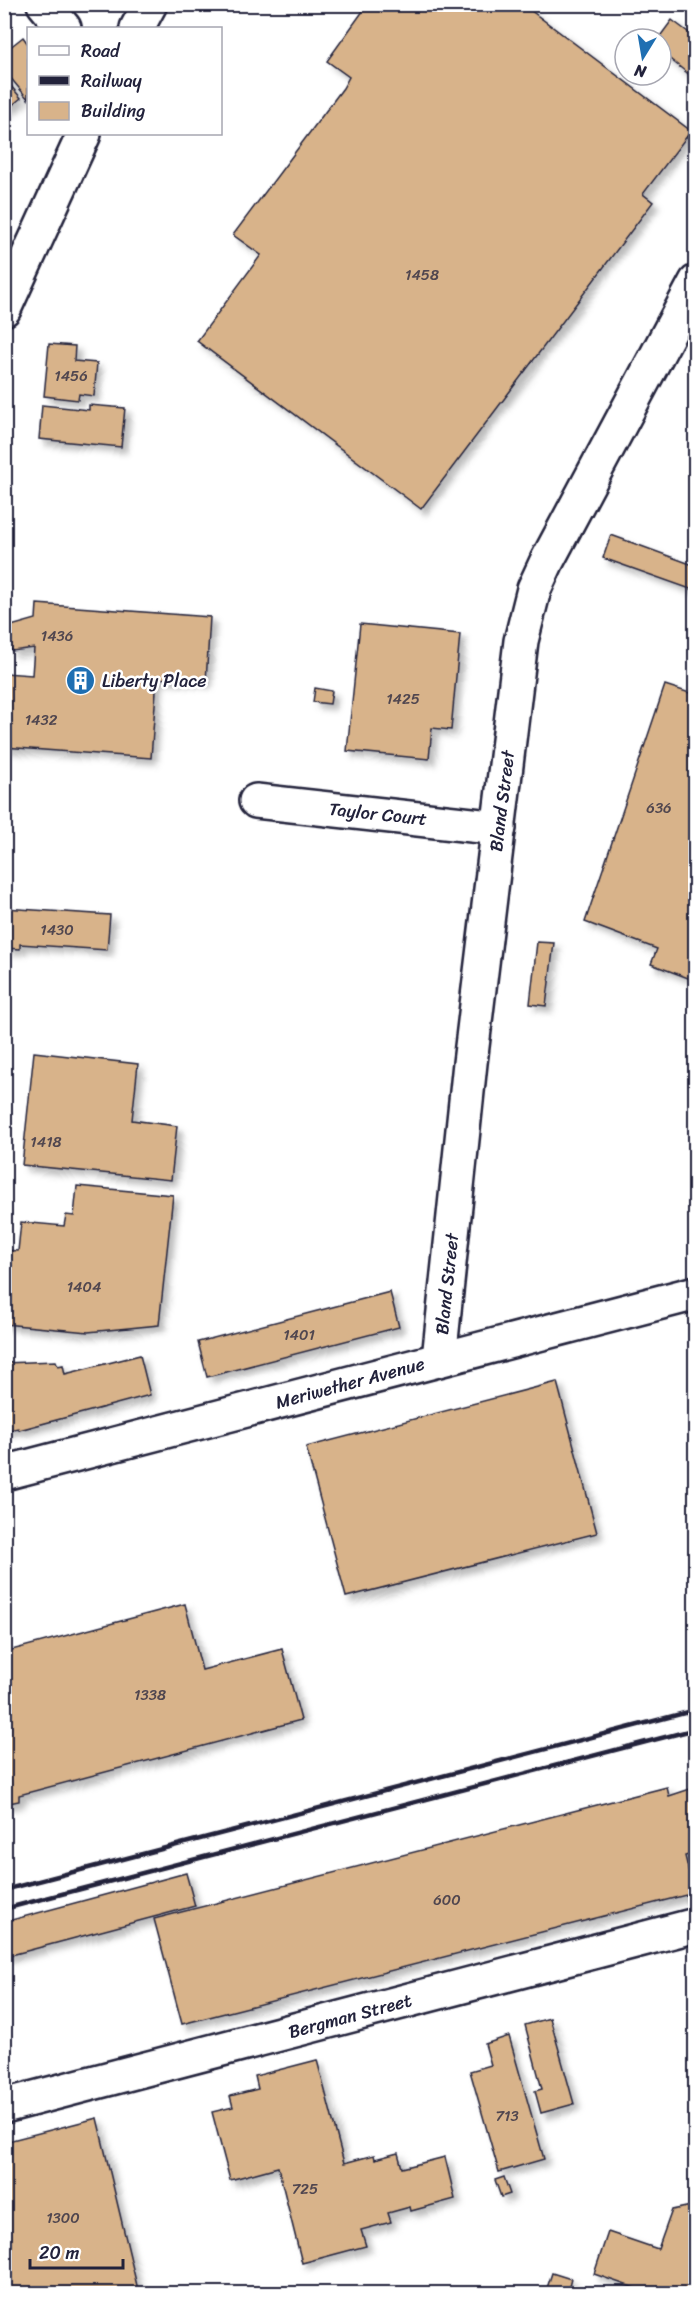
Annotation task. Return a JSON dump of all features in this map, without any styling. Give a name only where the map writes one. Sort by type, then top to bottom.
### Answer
[{"type":"street","points":[[44,4],[63,27]]},
{"type":"street","points":[[138,27],[150,4]]},
{"type":"street","points":[[4,309],[84,135]]},
{"type":"street","name":"Bland Street","points":[[439,1359],[470,1063],[521,640],[534,589],[547,561],[696,282]]},
{"type":"street","name":"Taylor Court","points":[[256,801],[499,828]]},
{"type":"street","name":"Meriwether Avenue","points":[[4,1473],[696,1293]]},
{"type":"street","name":"Bergman Street","points":[[4,2106],[696,1926]]},
{"type":"building","points":[[368,4],[522,4],[613,72],[613,87],[632,87],[691,131],[643,194],[653,202],[421,509],[197,341],[261,255],[233,235],[349,77],[327,61]]},
{"type":"building","points":[[672,20],[696,38],[696,80],[673,62],[673,27],[667,27]]},
{"type":"building","points":[[23,37],[27,43],[27,98],[4,70],[4,52]]},
{"type":"building","points":[[4,78],[21,98],[4,112]]},
{"type":"building","points":[[49,344],[75,346],[74,361],[97,363],[94,396],[79,394],[78,400],[44,396]]},
{"type":"building","points":[[42,405],[89,410],[89,405],[125,408],[121,447],[39,439]]},
{"type":"building","points":[[611,535],[696,566],[696,591],[603,558]]},
{"type":"building","name":"Liberty Place","points":[[37,604],[210,617],[206,682],[157,678],[151,758],[4,747],[5,673],[32,675],[34,648],[12,651],[4,635],[4,628],[36,619]]},
{"type":"building","points":[[360,624],[460,634],[451,730],[432,728],[429,759],[347,751]]},
{"type":"building","points":[[665,685],[696,695],[696,981],[651,964],[657,949],[585,922]]},
{"type":"building","points":[[315,688],[332,691],[330,704],[313,702]]},
{"type":"building","points":[[4,908],[110,915],[107,950],[20,944],[20,949],[4,948]]},
{"type":"building","points":[[537,942],[554,943],[546,1006],[530,1004]]},
{"type":"building","points":[[34,1052],[138,1064],[132,1120],[177,1126],[171,1180],[22,1165]]},
{"type":"building","points":[[77,1186],[173,1195],[159,1325],[88,1332],[4,1324],[4,1250],[18,1251],[21,1222],[64,1226],[66,1215],[74,1216]]},
{"type":"building","points":[[390,1292],[399,1327],[207,1377],[198,1342]]},
{"type":"building","points":[[140,1355],[150,1395],[19,1430],[18,1428],[4,1431],[4,1363],[56,1361],[58,1366],[63,1365],[65,1374]]},
{"type":"building","points":[[557,1382],[597,1533],[346,1597],[306,1447]]},
{"type":"building","points":[[185,1604],[202,1670],[282,1649],[301,1720],[19,1795],[19,1801],[4,1804],[4,1652]]},
{"type":"building","points":[[667,1787],[669,1796],[696,1787],[696,1853],[685,1856],[694,1893],[182,2024],[154,1919]]},
{"type":"building","points":[[186,1873],[195,1906],[4,1957],[4,1922]]},
{"type":"building","points":[[550,2018],[574,2104],[541,2113],[535,2091],[542,2089],[525,2025]]},
{"type":"building","points":[[509,2036],[544,2159],[499,2172],[470,2071],[491,2065],[485,2044]]},
{"type":"building","points":[[317,2060],[344,2163],[374,2155],[375,2159],[398,2153],[402,2168],[445,2157],[455,2199],[411,2211],[410,2207],[388,2213],[391,2222],[361,2230],[366,2246],[302,2263],[278,2167],[230,2180],[212,2112],[233,2107],[230,2096],[258,2089],[255,2076]]},
{"type":"building","points":[[97,2118],[139,2294],[4,2294],[4,2142]]},
{"type":"building","points":[[504,2177],[510,2194],[501,2197],[495,2180]]},
{"type":"building","points":[[696,2205],[696,2294],[652,2294],[594,2274],[608,2232],[658,2249],[672,2210]]},
{"type":"building","points":[[552,2273],[571,2279],[567,2294],[545,2294]]},
{"type":"railway","points":[[4,1890],[696,1710]]},
{"type":"railway","points":[[4,1909],[696,1729]]},
{"type":"place","name":"Liberty Place","points":[[81,681]]}]
